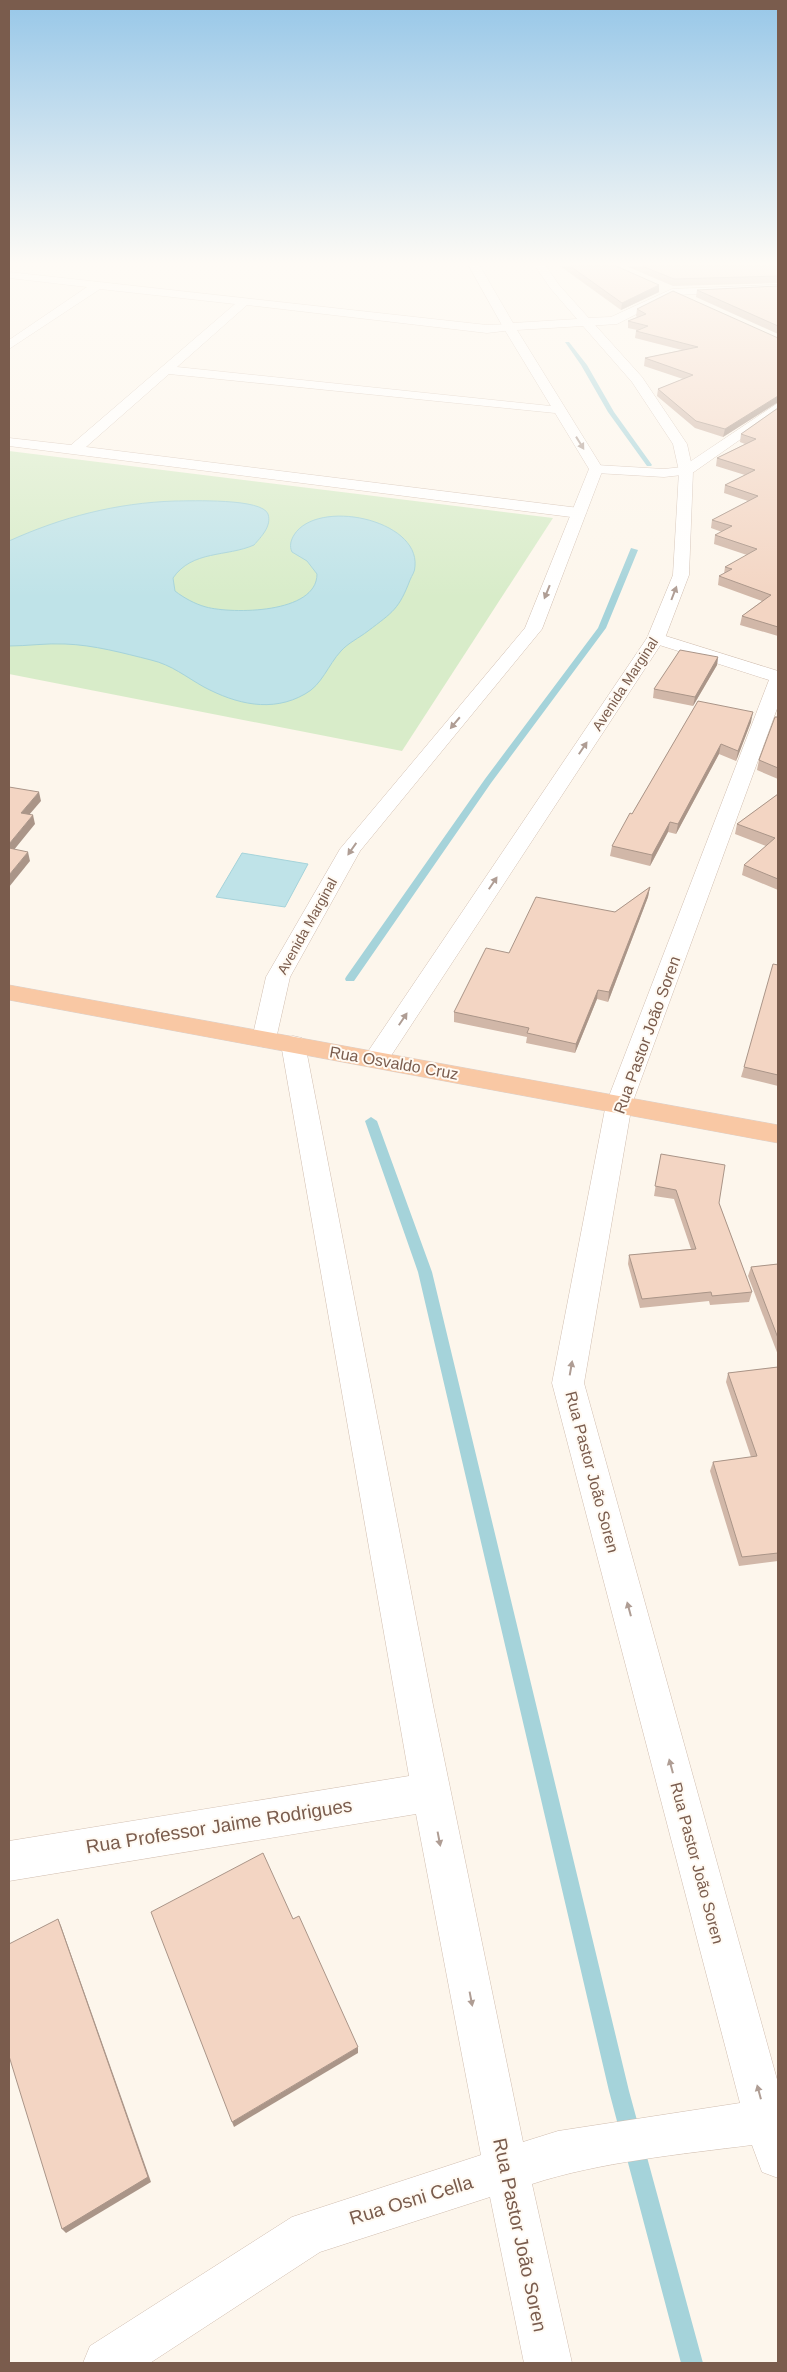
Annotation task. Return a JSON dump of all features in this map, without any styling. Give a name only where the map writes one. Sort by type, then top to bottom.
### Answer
[{"type":"highway","name":"Rua Osvaldo Cruz","points":[[9,992],[778,1134]]},
{"type":"street","points":[[74,450],[158,377]]},
{"type":"street","points":[[230,377],[560,411]]},
{"type":"street","points":[[539,377],[596,469],[664,473],[686,471],[778,407]]},
{"type":"street","name":"Avenida Marginal","points":[[376,1059],[656,638],[680,575],[686,471],[680,444],[634,377]]},
{"type":"street","points":[[9,442],[578,513]]},
{"type":"street","name":"Avenida Marginal","points":[[278,1042],[278,977],[351,849],[533,629],[596,469]]},
{"type":"street","points":[[656,638],[778,679]]},
{"type":"street","name":"Rua Pastor João Soren","points":[[774,2133],[568,1383],[619,1104],[778,679]]},
{"type":"street","name":"Rua Pastor João Soren","points":[[278,1042],[506,2171],[548,2363]]},
{"type":"street","name":"Rua Professor Jaime Rodrigues","points":[[9,1861],[430,1792]]},
{"type":"street","name":"Rua Osni Cella","points":[[107,2363],[308,2233],[558,2153],[688,2130],[774,2133]]},
{"type":"green space","points":[[9,451],[553,518],[402,751],[9,674]]},
{"type":"water","points":[[175,501],[225,501],[240,503],[253,505],[263,509],[268,514],[267,527],[254,545],[244,549],[200,558],[181,569],[173,578],[175,591],[206,607],[253,610],[289,604],[303,597],[313,587],[317,574],[307,561],[292,552],[291,541],[294,535],[306,524],[323,518],[343,516],[365,519],[385,526],[401,536],[412,550],[414,570],[402,598],[389,614],[344,648],[311,690],[292,700],[280,703],[267,705],[241,702],[216,693],[166,665],[108,650],[65,644],[9,646],[9,541],[69,518],[111,508]]},
{"type":"water","points":[[242,853],[308,864],[285,907],[216,897]]},
{"type":"building","points":[[689,377],[778,377],[778,396],[725,429],[696,421],[658,389]]},
{"type":"building","points":[[778,408],[778,627],[742,616],[771,595],[719,576],[732,569],[725,567],[757,549],[715,535],[732,526],[712,520],[758,496],[725,485],[755,470],[717,458],[756,439],[741,434]]},
{"type":"building","points":[[680,650],[718,657],[695,697],[654,689]]},
{"type":"building","points":[[698,701],[753,712],[738,751],[721,744],[678,824],[670,822],[652,855],[612,846],[630,813],[632,814]]},
{"type":"building","points":[[775,717],[778,717],[778,768],[759,760]]},
{"type":"building","points":[[9,787],[39,792],[21,813],[33,815],[9,844]]},
{"type":"building","points":[[778,794],[778,879],[744,865],[775,838],[737,824]]},
{"type":"building","points":[[9,848],[28,852],[9,875]]},
{"type":"building","points":[[650,887],[609,992],[598,990],[576,1044],[527,1033],[529,1028],[454,1012],[486,948],[509,953],[536,897],[615,912]]},
{"type":"building","points":[[773,964],[778,965],[778,1075],[744,1067]]},
{"type":"building","points":[[661,1154],[725,1165],[719,1203],[752,1292],[712,1296],[711,1292],[642,1299],[629,1255],[696,1249],[676,1190],[655,1186]]},
{"type":"building","points":[[778,1264],[778,1338],[751,1267]]},
{"type":"building","points":[[778,1367],[778,1553],[742,1557],[713,1462],[757,1456],[728,1373]]},
{"type":"building","points":[[263,1853],[293,1919],[299,1916],[358,2047],[232,2122],[151,1912]]},
{"type":"building","points":[[58,1919],[148,2177],[62,2229],[9,2056],[9,1944]]},
{"type":"waterway","points":[[591,377],[611,412],[649,465]]},
{"type":"waterway","points":[[350,979],[488,781],[602,628],[634,550]]},
{"type":"waterway","points":[[371,1121],[425,1272],[619,2091],[692,2363]]}]
